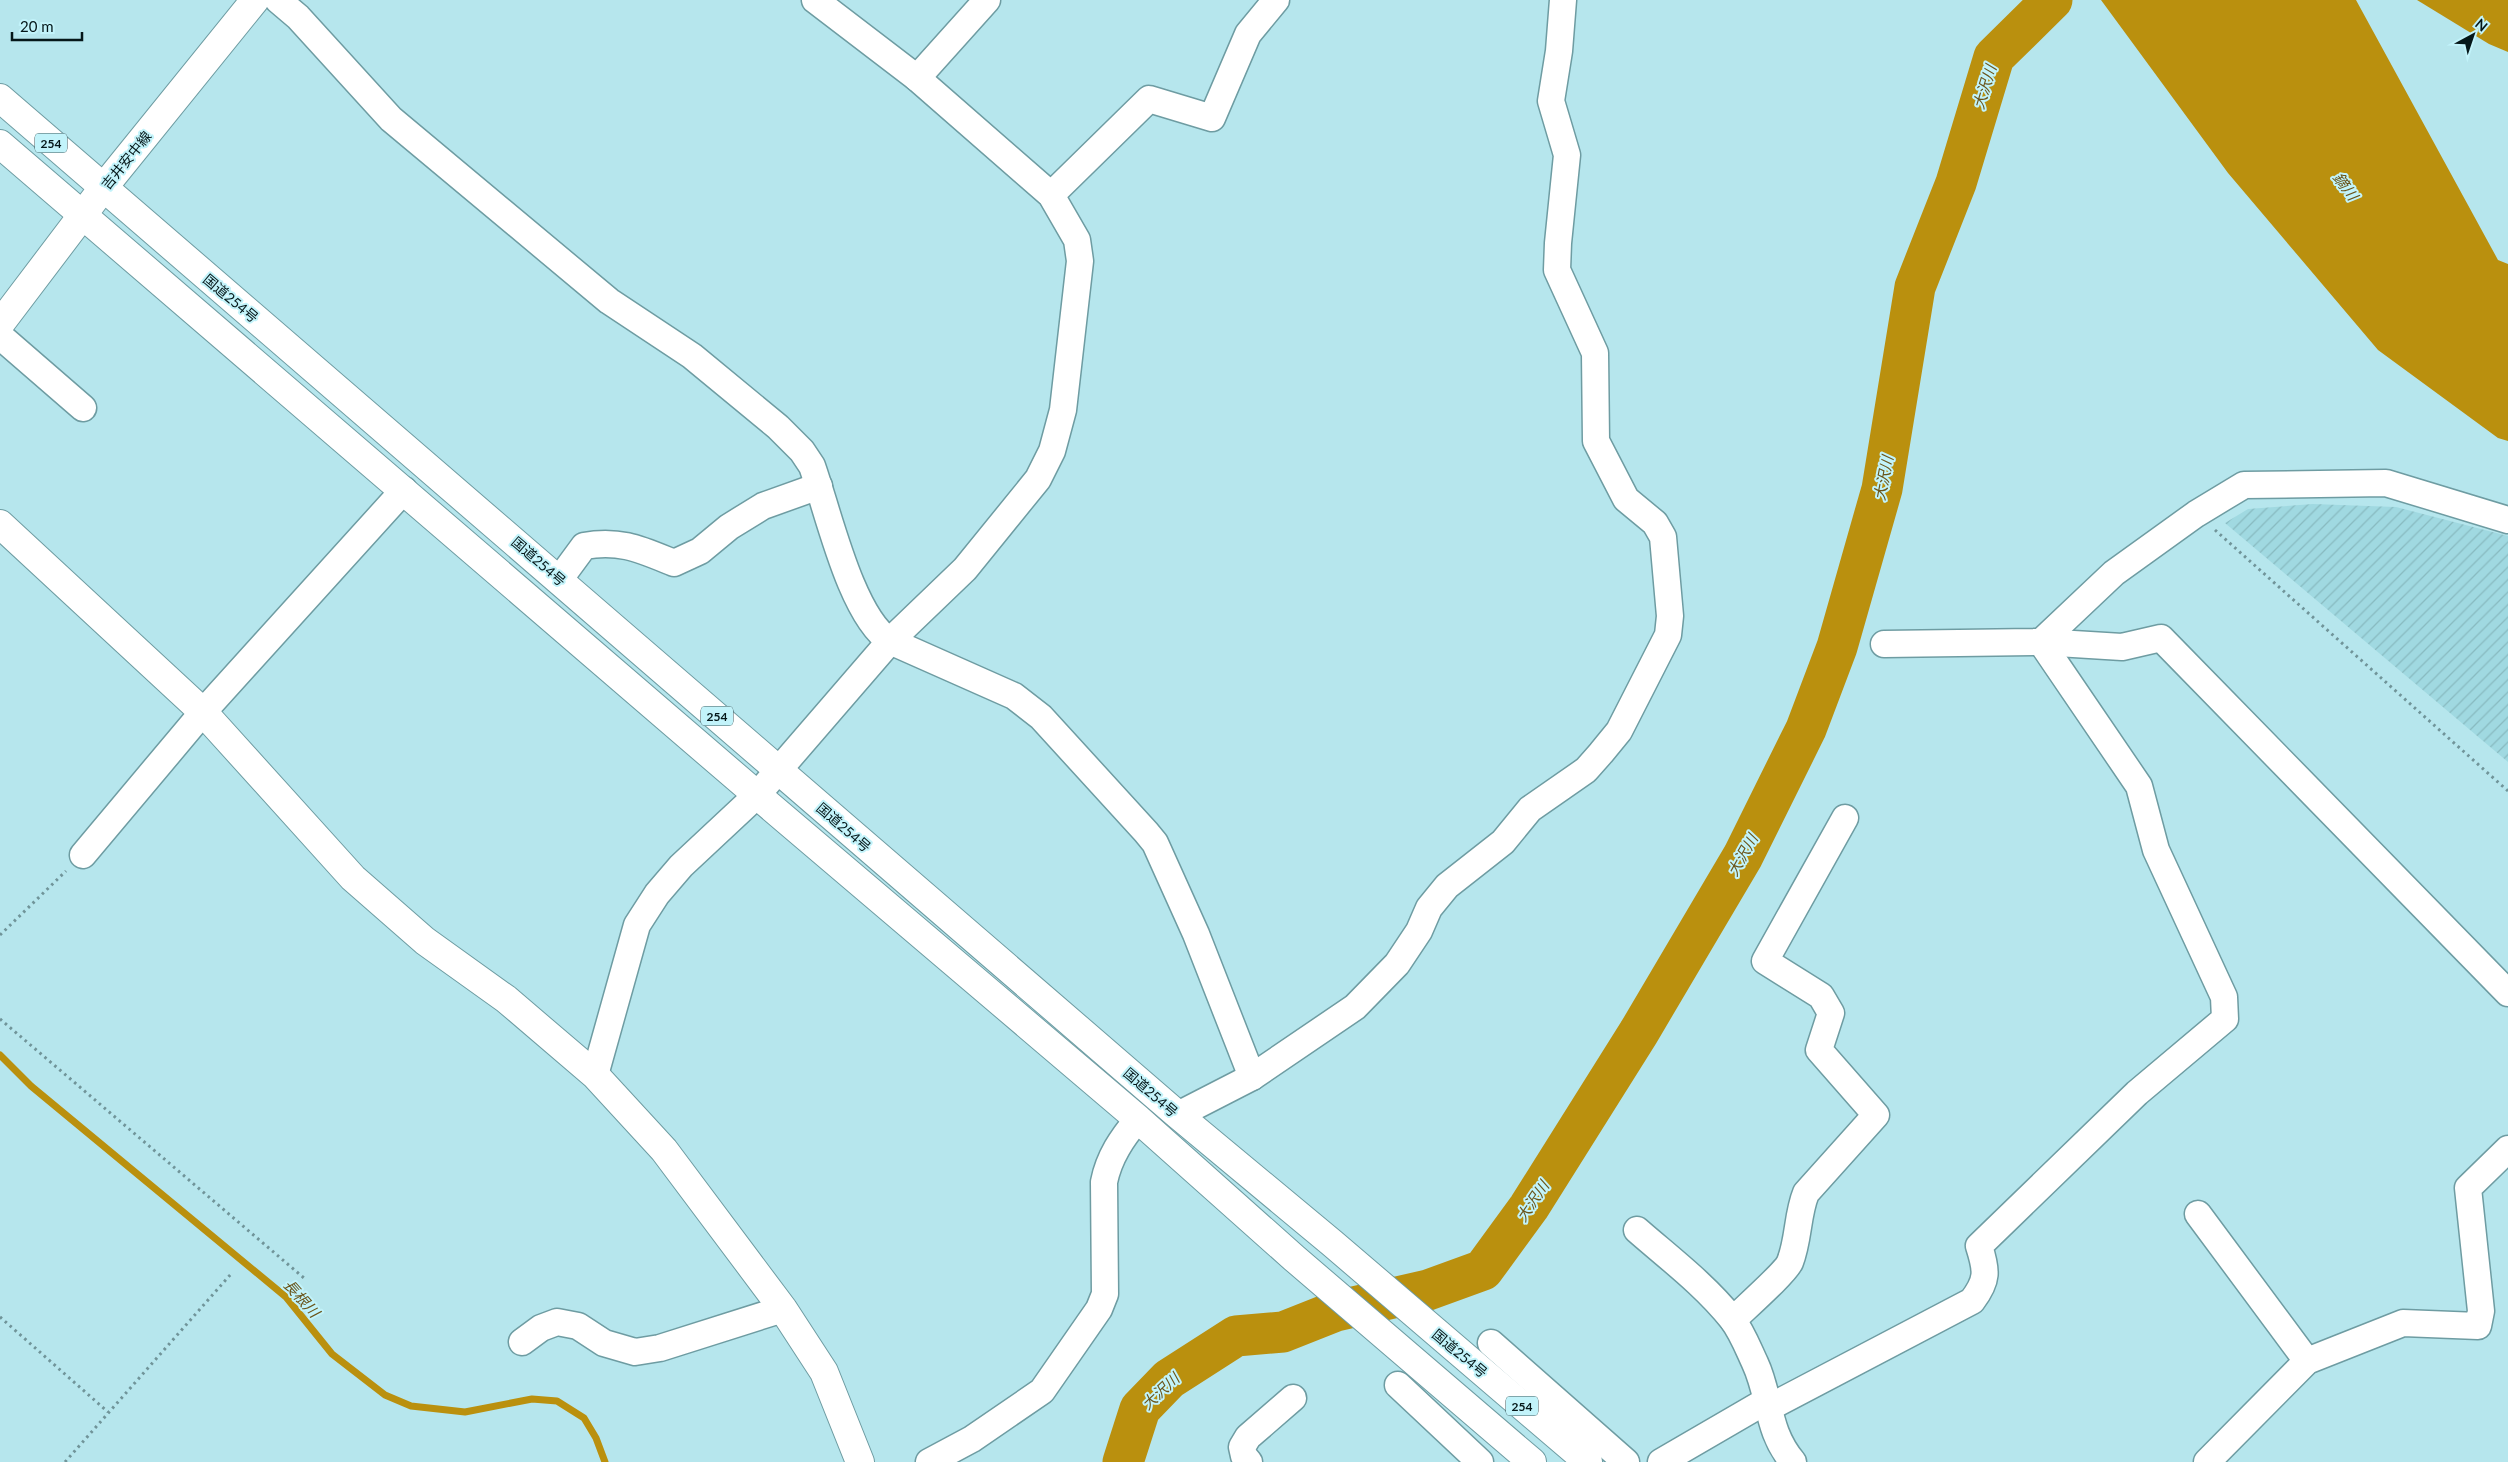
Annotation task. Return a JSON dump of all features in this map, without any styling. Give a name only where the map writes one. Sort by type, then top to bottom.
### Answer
[{"type":"main road","name":"吉井安中線","points":[[0,324],[103,188],[255,0]]},
{"type":"main road","name":"254","points":[[0,98],[103,188]]},
{"type":"main road","name":"254","points":[[0,144],[83,214]]},
{"type":"main road","name":"国道254号","points":[[103,188],[560,580],[1178,1115],[1332,1243],[1588,1462]]},
{"type":"main road","name":"国道254号","points":[[83,214],[757,795],[1138,1119],[1294,1258],[1532,1462]]},
{"type":"main road","points":[[0,524],[203,712],[353,878],[425,941],[506,999],[595,1074],[664,1150],[783,1309],[824,1372],[860,1462]]},
{"type":"street","points":[[278,0],[298,18],[391,119],[609,301],[692,356],[778,427],[802,451],[812,466],[853,590],[879,634],[890,641],[1014,696],[1041,717],[1155,843],[1196,934],[1252,1077]]},
{"type":"street","points":[[595,1074],[637,925],[657,894],[681,866],[757,795],[890,641],[965,569],[1038,479],[1052,451],[1063,410],[1080,261],[1077,240],[1051,195],[917,78],[816,0]]},
{"type":"street","points":[[917,78],[987,0]]},
{"type":"street","points":[[1051,195],[1149,99],[1212,118],[1248,34],[1276,0]]},
{"type":"street","points":[[1178,1115],[1252,1077],[1355,1007],[1397,964],[1419,931],[1430,908],[1447,886],[1503,842],[1530,809],[1586,770],[1619,731],[1668,635],[1670,616],[1663,537],[1656,523],[1626,499],[1596,441],[1595,353],[1557,270],[1558,235],[1567,155],[1551,101],[1559,51],[1563,0]]},
{"type":"street","points":[[0,336],[83,408]]},
{"type":"street","points":[[2041,642],[2114,573],[2196,514],[2244,485],[2386,483],[2508,520]]},
{"type":"street","points":[[560,580],[584,546],[603,542],[631,546],[674,563],[700,551],[729,527],[762,506],[819,486]]},
{"type":"street","points":[[83,855],[203,712],[404,490]]},
{"type":"street","points":[[1884,644],[2041,642],[2122,647],[2161,638],[2508,993]]},
{"type":"street","points":[[1661,1462],[1767,1404],[1972,1301],[1981,1288],[1986,1275],[1979,1246],[2137,1093],[2225,1019],[2224,997],[2156,850],[2139,786],[2041,642]]},
{"type":"street","points":[[1733,1320],[1790,1265],[1797,1241],[1800,1207],[1806,1193],[1876,1115],[1819,1050],[1832,1013],[1821,996],[1765,962],[1845,818]]},
{"type":"street","points":[[929,1462],[972,1439],[1042,1391],[1099,1309],[1105,1294],[1104,1182],[1107,1168],[1120,1141],[1138,1119]]},
{"type":"street","points":[[2207,1462],[2307,1361],[2403,1323],[2478,1326],[2481,1311],[2468,1188],[2508,1149]]},
{"type":"street","points":[[2198,1214],[2307,1361]]},
{"type":"street","points":[[1637,1230],[1712,1297],[1733,1320],[1756,1365],[1771,1423],[1783,1450],[1793,1462]]},
{"type":"street","points":[[522,1342],[541,1328],[557,1322],[578,1326],[604,1343],[635,1352],[660,1348],[783,1309]]},
{"type":"street","points":[[1491,1343],[1626,1462]]},
{"type":"street","points":[[1398,1385],[1480,1462]]},
{"type":"street","points":[[1248,1462],[1242,1447],[1248,1437],[1293,1398]]},
{"type":"path","points":[[2196,514],[2508,791]]},
{"type":"path","points":[[0,935],[83,855]]},
{"type":"path","points":[[0,1019],[304,1278]]},
{"type":"path","points":[[65,1462],[232,1274]]},
{"type":"path","points":[[0,1317],[109,1412]]},
{"type":"shaded area","points":[[2313,504],[2396,507],[2508,536],[2508,762],[2225,523],[2248,509]]},
{"type":"water","name":"鏑川","points":[[2101,0],[2356,0],[2498,260],[2508,264],[2508,441],[2498,438],[2378,350],[2228,173]]},
{"type":"water","points":[[2417,0],[2508,0],[2508,52],[2489,44]]},
{"type":"waterway","name":"大沢川","points":[[1123,1462],[1140,1409],[1169,1379],[1236,1336],[1283,1332],[1336,1311],[1428,1290],[1483,1270],[1529,1207],[1639,1032],[1743,856],[1806,729],[1837,647],[1882,489],[1915,287],[1956,183],[1994,57],[2052,0]]},
{"type":"waterway","name":"長根川","points":[[0,1055],[31,1086],[286,1297],[332,1354],[385,1395],[411,1406],[465,1412],[532,1399],[557,1401],[584,1418],[596,1438],[605,1462]]}]
